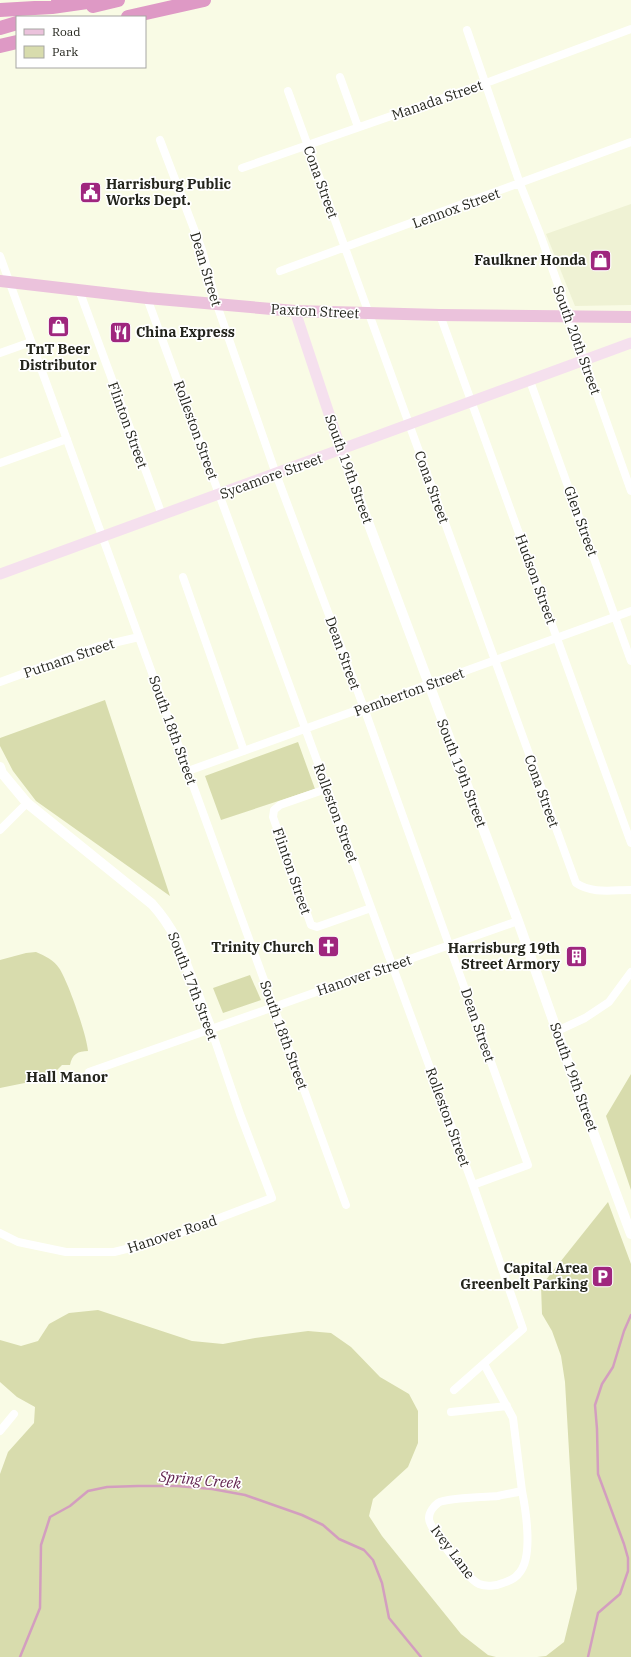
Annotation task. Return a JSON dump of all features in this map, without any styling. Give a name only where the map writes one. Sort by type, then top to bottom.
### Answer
[{"type":"highway","points":[[0,10],[52,7],[101,0]]},
{"type":"highway","points":[[49,16],[118,0]]},
{"type":"highway","points":[[132,16],[204,0]]},
{"type":"highway","points":[[0,28],[16,24]]},
{"type":"highway","points":[[0,46],[16,42]]},
{"type":"main road","name":"Paxton Street","points":[[5,282],[217,305],[295,311],[368,314],[631,317]]},
{"type":"main road","name":"South 19th Street","points":[[295,311],[341,450]]},
{"type":"main road","name":"Sycamore Street","points":[[0,574],[530,382],[631,343]]},
{"type":"street","name":"Manada Street","points":[[242,168],[486,83],[631,29]]},
{"type":"street","name":"South 20th Street","points":[[467,30],[520,184],[540,234],[631,491]]},
{"type":"street","points":[[340,77],[358,127]]},
{"type":"street","name":"Cona Street","points":[[288,91],[576,883],[584,888],[593,890],[631,890]]},
{"type":"street","name":"Dean Street","points":[[160,140],[202,250],[217,305],[276,474],[364,708],[528,1165],[473,1185]]},
{"type":"street","name":"Lennox Street","points":[[280,271],[631,142]]},
{"type":"street","name":"South 18th Street","points":[[0,256],[5,282],[31,342],[67,439],[346,1205]]},
{"type":"street","name":"Flinton Street","points":[[79,290],[162,515]]},
{"type":"street","name":"Rolleston Street","points":[[147,298],[326,789],[473,1185],[524,1329],[484,1364]]},
{"type":"street","name":"Hudson Street","points":[[440,315],[631,843]]},
{"type":"street","points":[[0,353],[31,342]]},
{"type":"street","name":"Glen Street","points":[[530,382],[631,661]]},
{"type":"street","points":[[0,463],[67,439]]},
{"type":"street","name":"South 19th Street","points":[[341,450],[518,921],[631,1234]]},
{"type":"street","points":[[183,577],[244,751]]},
{"type":"street","name":"Pemberton Street","points":[[188,772],[631,612]]},
{"type":"street","name":"Putnam Street","points":[[0,682],[96,647],[138,637]]},
{"type":"street","name":"South 17th Street","points":[[0,767],[2,772],[27,803],[152,904],[170,927],[177,940],[211,1029],[240,1114],[272,1198]]},
{"type":"street","name":"Flinton Street","points":[[326,789],[280,805],[274,810],[273,817],[311,925],[317,927],[371,908]]},
{"type":"street","points":[[0,830],[27,803]]},
{"type":"street","name":"Hanover Street","points":[[89,1072],[518,921]]},
{"type":"street","points":[[557,1031],[585,1018],[609,1002],[631,972]]},
{"type":"street","name":"Hanover Road","points":[[0,1233],[18,1242],[66,1252],[114,1252],[159,1241],[272,1198]]},
{"type":"street","points":[[454,1390],[484,1364]]},
{"type":"street","name":"Ivey Lane","points":[[484,1364],[513,1418],[522,1491],[526,1510],[527,1549],[526,1560],[521,1571],[511,1581],[495,1586],[480,1585],[470,1578],[432,1529],[429,1518],[432,1508],[440,1501],[498,1496],[522,1491]]},
{"type":"street","points":[[451,1412],[507,1406]]},
{"type":"street","points":[[0,1431],[14,1414]]},
{"type":"shaded area","points":[[631,204],[631,305],[575,306],[546,234]]},
{"type":"green space","points":[[105,700],[170,896],[36,801],[13,771],[0,746],[0,738]]},
{"type":"green space","points":[[298,742],[315,789],[221,820],[205,776]]},
{"type":"green space","points":[[36,952],[52,960],[63,975],[81,1022],[88,1051],[76,1054],[72,1058],[70,1065],[62,1065],[49,1078],[0,1088],[0,960]]},
{"type":"green space","points":[[250,975],[261,1000],[223,1013],[213,988]]},
{"type":"green space","points":[[631,1074],[631,1190],[606,1116]]},
{"type":"green space","points":[[608,1202],[631,1264],[631,1657],[537,1657],[546,1656],[564,1642],[577,1589],[565,1382],[561,1356],[552,1331],[542,1314],[541,1286]]},
{"type":"green space","points":[[98,1310],[192,1341],[223,1344],[308,1331],[331,1333],[351,1347],[380,1377],[409,1394],[418,1411],[418,1443],[408,1467],[373,1499],[369,1516],[382,1536],[461,1634],[488,1655],[496,1657],[0,1657],[0,1474],[8,1452],[34,1423],[35,1407],[17,1397],[0,1382],[0,1340],[21,1346],[38,1341],[49,1324],[69,1313]]},
{"type":"waterway","name":"Spring Creek","points":[[588,1657],[598,1613],[620,1594],[628,1571],[628,1558],[624,1544],[598,1474],[595,1405],[602,1384],[613,1367],[624,1331],[631,1315]]},
{"type":"waterway","name":"Spring Creek","points":[[20,1657],[40,1608],[41,1545],[50,1517],[70,1506],[88,1491],[107,1487],[138,1486],[177,1486],[212,1489],[245,1495],[302,1515],[323,1525],[339,1539],[364,1550],[373,1560],[382,1583],[389,1618],[421,1657]]},
{"type":"place","name":"Harrisburg Public Works Dept.","points":[[91,192]]},
{"type":"place","name":"Faulkner Honda","points":[[601,260]]},
{"type":"place","name":"TnT Beer Distributor","points":[[58,327]]},
{"type":"place","name":"China Express","points":[[121,332]]},
{"type":"place","name":"Trinity Church","points":[[329,947]]},
{"type":"place","name":"Harrisburg 19th Street Armory","points":[[576,956]]},
{"type":"place","name":"Capital Area Greenbelt Parking","points":[[603,1276]]},
{"type":"district","name":"Hall Manor","points":[[67,1077]]}]
